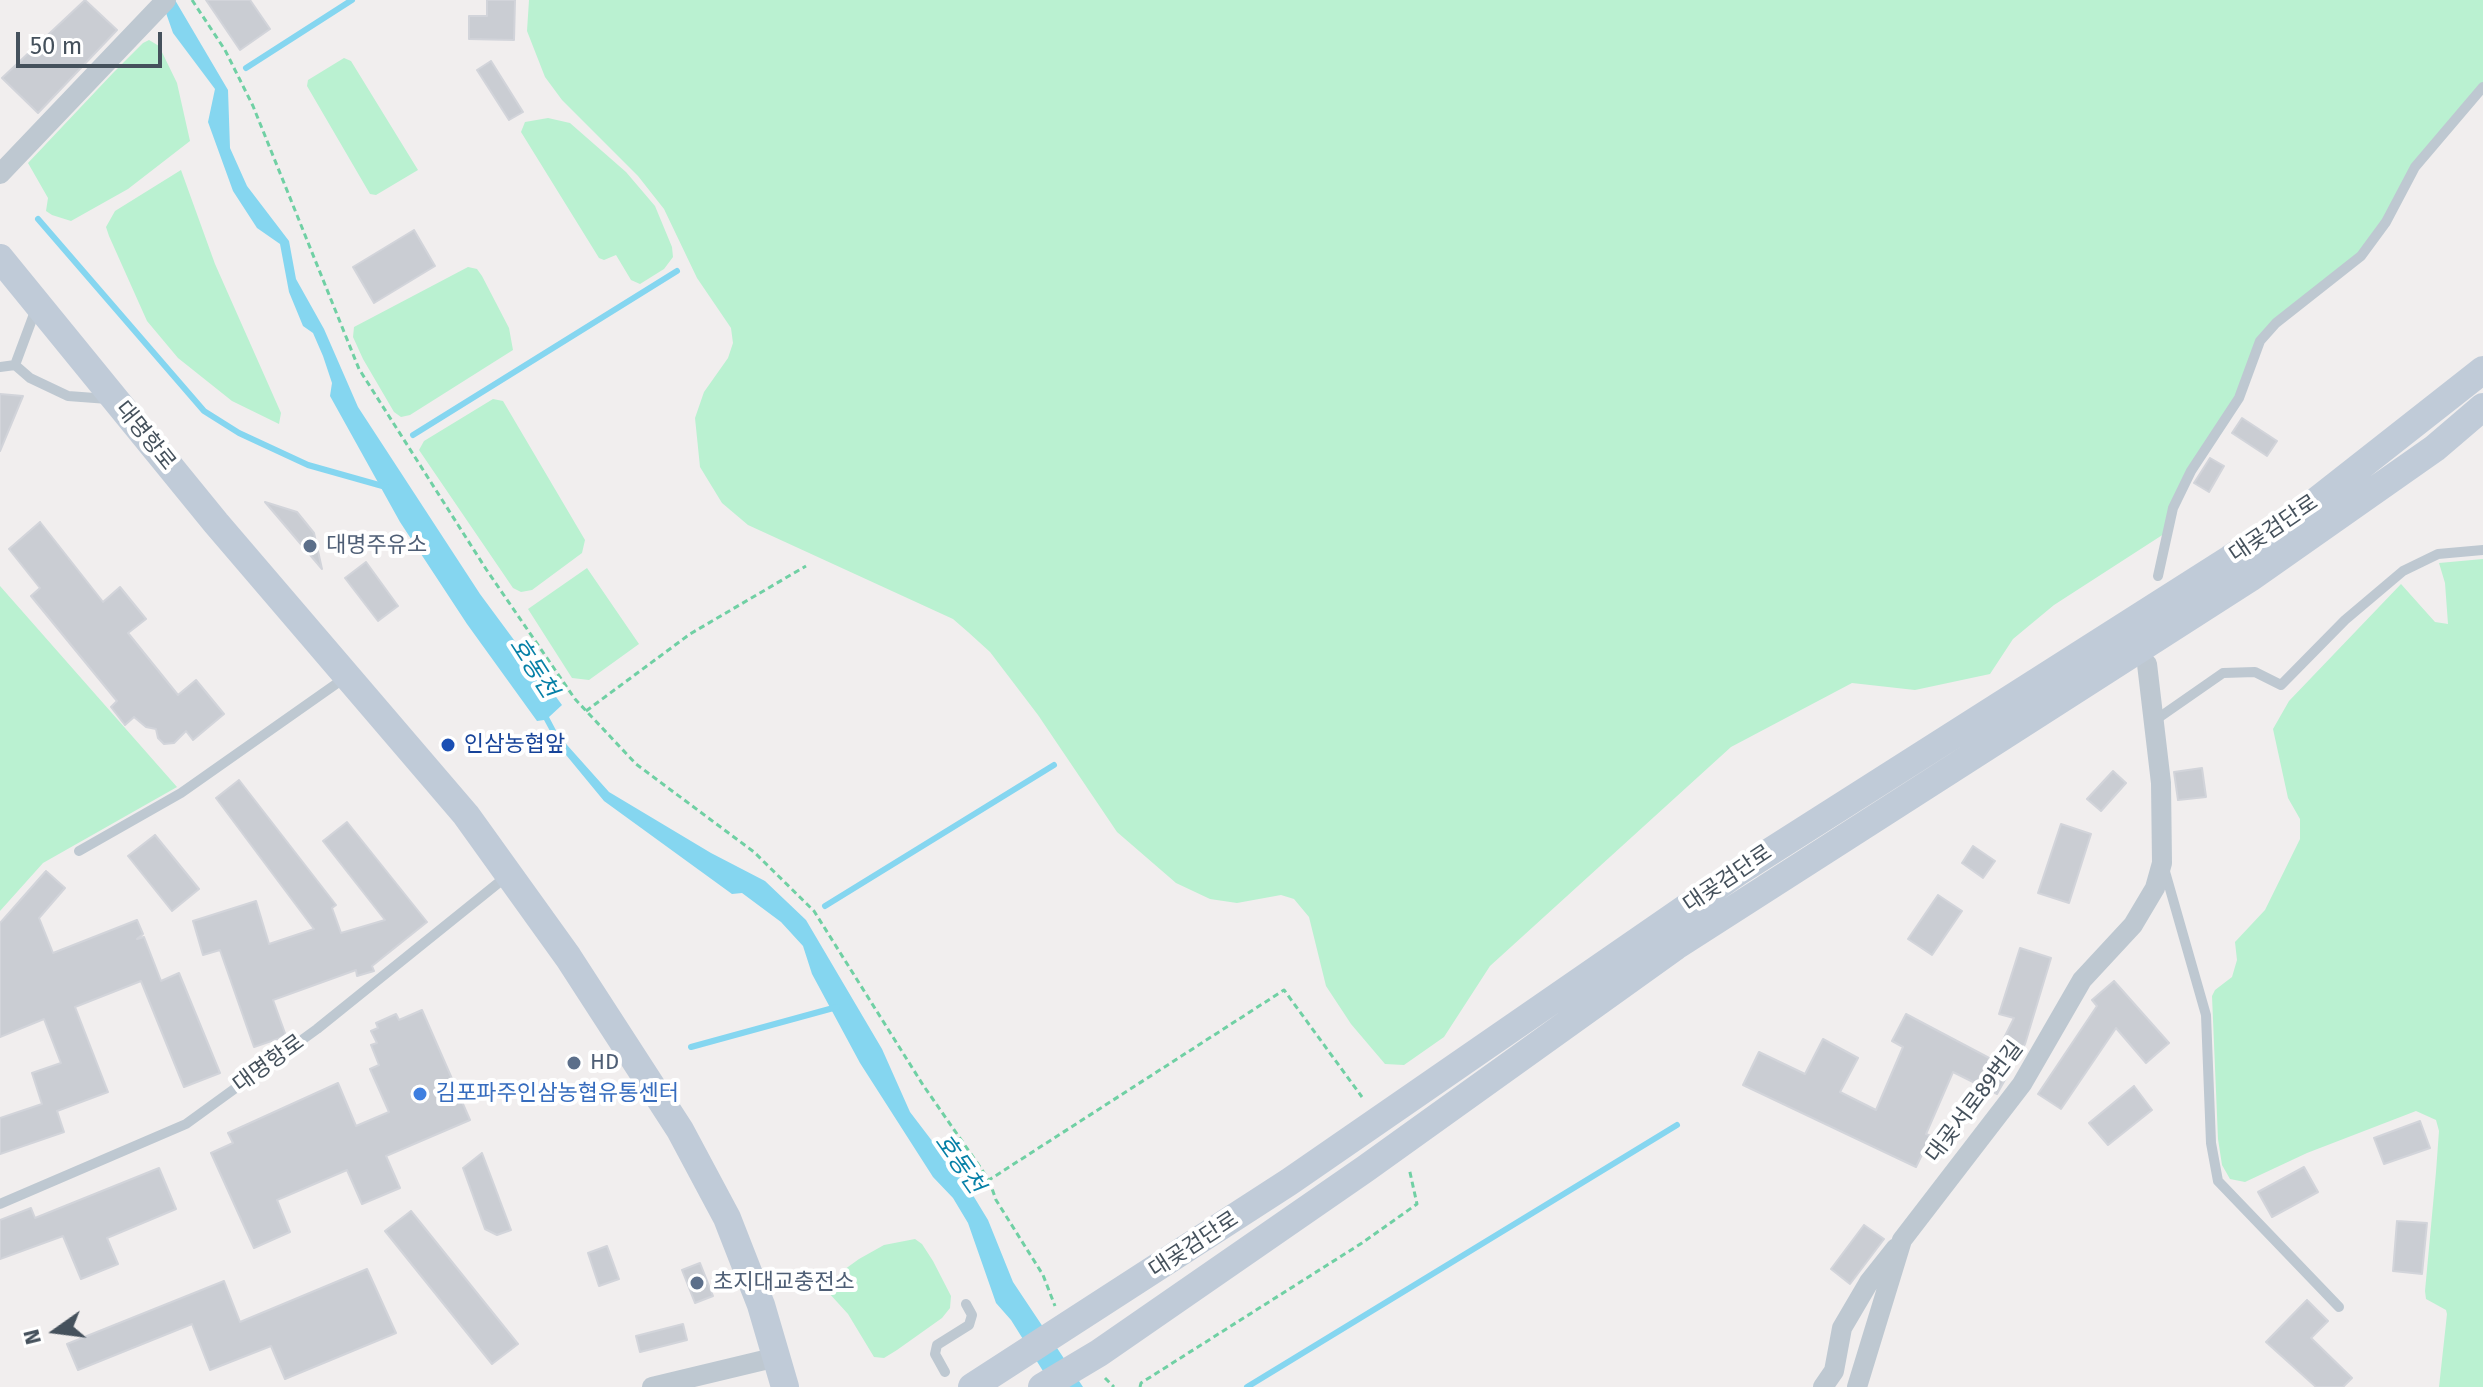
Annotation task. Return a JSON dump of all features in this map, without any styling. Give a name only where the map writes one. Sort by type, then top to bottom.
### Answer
[{"type":"main road","name":"대명항로","points":[[0,258],[466,815],[615,1026],[680,1130],[727,1218],[785,1387]]},
{"type":"main road","name":"대곶검단로","points":[[972,1387],[999,1370],[1067,1315],[1289,1182],[1738,872],[2315,502],[2483,370]]},
{"type":"main road","name":"대곶검단로","points":[[1042,1387],[1099,1363],[1676,946],[2250,578],[2423,456],[2483,407]]},
{"type":"street","points":[[1,170],[166,0]]},
{"type":"street","name":"대곶서로89번길","points":[[1857,1387],[1902,1240],[2030,1073],[2090,968],[2121,939],[2146,907],[2162,863],[2161,783],[2147,664]]},
{"type":"street","points":[[1823,1387],[1834,1371],[1842,1328],[1869,1282],[1902,1240]]},
{"type":"street","points":[[652,1387],[777,1357]]},
{"type":"lane","points":[[2158,576],[2173,508],[2191,471],[2239,398],[2260,341],[2276,323],[2361,256],[2386,222],[2415,167],[2483,87]]},
{"type":"lane","points":[[15,365],[38,305]]},
{"type":"lane","points":[[0,367],[15,365],[30,378],[68,396],[115,399]]},
{"type":"lane","points":[[2152,722],[2223,673],[2255,672],[2281,685],[2345,620],[2403,571],[2438,554],[2483,550]]},
{"type":"lane","points":[[79,851],[181,793],[347,676]]},
{"type":"lane","name":"대곶서로89번길","points":[[2162,863],[2206,1015],[2213,1168],[2228,1192],[2339,1307]]},
{"type":"lane","name":"대명항로","points":[[0,1204],[103,1163],[196,1118],[317,1029],[508,874]]},
{"type":"lane","points":[[945,1372],[935,1354],[937,1345],[969,1325],[972,1315],[966,1304]]},
{"type":"path","points":[[192,0],[213,29],[248,95],[346,339],[372,395],[486,569],[586,711],[636,764],[754,852],[814,911],[923,1085],[989,1180],[996,1200],[1043,1275],[1048,1295],[1067,1315]]},
{"type":"path","points":[[586,711],[690,634],[806,566]]},
{"type":"path","points":[[989,1180],[1284,990],[1362,1097]]},
{"type":"path","points":[[1140,1387],[1141,1383],[1362,1243],[1417,1204],[1409,1168]]},
{"type":"path","points":[[1099,1363],[1114,1387]]},
{"type":"green space","points":[[529,0],[2483,0],[2483,87],[2415,167],[2361,256],[2260,341],[2239,398],[2191,471],[2167,532],[2054,605],[2013,639],[1990,674],[1915,690],[1852,683],[1731,747],[1490,966],[1444,1037],[1404,1065],[1385,1064],[1351,1024],[1326,986],[1309,917],[1294,899],[1281,895],[1237,903],[1210,899],[1176,883],[1117,832],[1038,715],[990,652],[953,619],[748,525],[722,503],[700,467],[695,418],[704,392],[728,358],[733,343],[731,328],[697,278],[664,209],[638,176],[562,100],[545,77],[527,31]]},
{"type":"green space","points":[[149,40],[159,46],[177,83],[190,141],[128,189],[71,221],[52,215],[46,211],[48,198],[28,163],[113,73]]},
{"type":"green space","points":[[344,58],[351,61],[418,170],[376,195],[370,194],[307,86],[308,80]]},
{"type":"green space","points":[[548,118],[570,123],[626,172],[655,206],[672,247],[673,257],[664,269],[640,284],[631,280],[616,255],[604,260],[599,258],[521,132],[525,122]]},
{"type":"green space","points":[[181,170],[215,264],[281,413],[279,424],[232,401],[178,358],[147,321],[109,236],[106,227],[115,211]]},
{"type":"green space","points":[[468,267],[477,269],[482,276],[509,328],[513,350],[410,415],[401,417],[394,412],[363,359],[353,337],[354,327]]},
{"type":"green space","points":[[493,399],[503,401],[585,540],[582,553],[532,590],[521,592],[513,588],[419,450],[424,441]]},
{"type":"green space","points":[[2483,559],[2483,1387],[2439,1387],[2447,1314],[2446,1310],[2426,1299],[2425,1291],[2439,1131],[2436,1120],[2416,1111],[2307,1153],[2245,1182],[2230,1179],[2222,1165],[2218,1139],[2212,996],[2232,977],[2237,960],[2235,942],[2265,910],[2300,839],[2300,819],[2288,798],[2273,729],[2289,701],[2401,584],[2435,622],[2448,624],[2445,583],[2439,563]]},
{"type":"green space","points":[[587,568],[639,644],[589,680],[572,678],[528,609]]},
{"type":"green space","points":[[0,586],[177,787],[43,863],[0,911]]},
{"type":"green space","points":[[915,1239],[933,1261],[951,1296],[950,1308],[942,1318],[897,1350],[884,1358],[874,1357],[848,1314],[828,1292],[841,1272],[859,1259],[884,1245]]},
{"type":"water","name":"호동천","points":[[175,0],[228,90],[230,148],[247,186],[289,241],[296,279],[324,329],[358,407],[480,594],[562,705],[549,717],[559,736],[609,792],[711,853],[765,881],[806,920],[882,1049],[910,1112],[971,1192],[988,1220],[1013,1282],[1083,1387],[1053,1387],[1011,1320],[996,1303],[968,1223],[953,1198],[933,1177],[860,1063],[812,974],[803,946],[781,922],[742,893],[732,894],[604,801],[557,744],[544,720],[537,721],[467,624],[400,522],[330,396],[332,383],[323,356],[313,333],[303,326],[289,292],[280,244],[257,228],[233,191],[208,122],[215,89],[173,33],[166,13]]},
{"type":"building","points":[[85,0],[117,30],[38,113],[2,78]]},
{"type":"building","points":[[206,0],[250,0],[270,29],[240,50]]},
{"type":"building","points":[[487,0],[515,0],[514,40],[469,39],[469,16],[487,16]]},
{"type":"building","points":[[491,61],[523,112],[509,120],[477,70]]},
{"type":"building","points":[[414,230],[435,266],[374,303],[353,267]]},
{"type":"building","points":[[0,394],[23,396],[0,451]]},
{"type":"building","points":[[2242,418],[2277,441],[2267,456],[2232,433]]},
{"type":"building","points":[[2210,458],[2224,466],[2209,492],[2194,483]]},
{"type":"building","name":"대명주유소","points":[[265,502],[297,512],[314,533],[322,569]]},
{"type":"building","points":[[40,522],[103,602],[120,587],[146,619],[128,633],[178,695],[196,680],[224,714],[193,740],[186,731],[174,743],[164,744],[158,738],[156,729],[146,727],[134,717],[125,725],[111,707],[117,701],[31,596],[40,588],[9,549]]},
{"type":"building","points":[[366,562],[398,606],[378,621],[345,578]]},
{"type":"building","points":[[2202,768],[2206,797],[2178,800],[2174,772]]},
{"type":"building","points":[[2113,771],[2126,783],[2101,811],[2087,799]]},
{"type":"building","points":[[239,780],[336,905],[332,908],[341,933],[385,920],[323,841],[347,822],[427,922],[372,966],[374,971],[357,976],[356,970],[273,1000],[286,1036],[254,1047],[220,950],[203,955],[193,921],[256,901],[269,944],[314,929],[216,798]]},
{"type":"building","points":[[2061,824],[2091,834],[2069,903],[2038,893]]},
{"type":"building","points":[[155,835],[199,889],[172,911],[128,856]]},
{"type":"building","points":[[1973,846],[1995,861],[1983,878],[1962,863]]},
{"type":"building","points":[[46,871],[65,888],[39,918],[53,953],[137,920],[143,934],[137,939],[144,937],[161,981],[179,973],[220,1073],[184,1087],[141,981],[75,1007],[108,1092],[57,1111],[64,1132],[0,1154],[0,1118],[42,1104],[32,1073],[61,1063],[44,1019],[0,1037],[0,923]]},
{"type":"building","points":[[1938,895],[1962,911],[1932,955],[1908,939]]},
{"type":"building","points":[[2020,948],[2051,958],[2025,1044],[1997,1094],[1953,1072],[1926,1134],[1931,1136],[1916,1167],[1743,1085],[1759,1052],[1805,1074],[1823,1039],[1858,1058],[1840,1092],[1876,1110],[1903,1047],[1892,1041],[1906,1014],[1993,1060],[2014,1018],[1999,1014]]},
{"type":"building","points":[[2114,981],[2169,1043],[2146,1063],[2116,1028],[2061,1109],[2038,1094],[2097,1006],[2092,1000]]},
{"type":"building","points":[[422,1010],[470,1120],[386,1156],[400,1188],[362,1204],[347,1170],[277,1200],[290,1232],[254,1248],[211,1153],[233,1143],[228,1133],[338,1083],[356,1126],[389,1112],[370,1069],[379,1065],[371,1045],[377,1043],[371,1031],[378,1028],[376,1023],[396,1014],[399,1020]]},
{"type":"building","points":[[2134,1086],[2152,1110],[2108,1145],[2089,1123]]},
{"type":"building","points":[[2420,1121],[2430,1148],[2384,1164],[2374,1138]]},
{"type":"building","points":[[482,1153],[511,1230],[497,1235],[485,1229],[463,1168]]},
{"type":"building","points":[[2304,1167],[2318,1192],[2272,1217],[2258,1192]]},
{"type":"building","points":[[159,1168],[176,1209],[107,1238],[118,1264],[81,1279],[63,1236],[0,1259],[0,1220],[31,1208],[35,1218]]},
{"type":"building","points":[[411,1211],[518,1344],[492,1364],[385,1231]]},
{"type":"building","points":[[2397,1221],[2427,1223],[2422,1274],[2393,1271]]},
{"type":"building","points":[[1864,1225],[1884,1239],[1850,1284],[1831,1269]]},
{"type":"building","points":[[607,1246],[619,1279],[599,1286],[588,1253]]},
{"type":"building","name":"초지대교충전소","points":[[700,1263],[713,1296],[695,1303],[682,1270]]},
{"type":"building","points":[[367,1269],[396,1333],[285,1379],[271,1346],[210,1370],[192,1324],[78,1370],[67,1344],[224,1281],[240,1322]]},
{"type":"building","points":[[2307,1300],[2328,1321],[2311,1338],[2352,1378],[2343,1387],[2316,1387],[2266,1342]]},
{"type":"building","points":[[683,1324],[687,1340],[640,1352],[636,1336]]},
{"type":"waterway","points":[[246,68],[352,0]]},
{"type":"waterway","points":[[38,219],[204,411],[239,433],[308,465],[386,487]]},
{"type":"waterway","points":[[413,435],[677,271]]},
{"type":"waterway","points":[[825,906],[1054,765]]},
{"type":"waterway","points":[[691,1047],[837,1007]]},
{"type":"waterway","points":[[1247,1387],[1677,1125]]},
{"type":"place","name":"대명주유소","points":[[310,546]]},
{"type":"place","name":"인삼농협앞","points":[[448,745]]},
{"type":"place","name":"HD","points":[[574,1063]]},
{"type":"place","name":"김포파주인삼농협유통센터","points":[[420,1094]]},
{"type":"place","name":"초지대교충전소","points":[[697,1283]]}]
